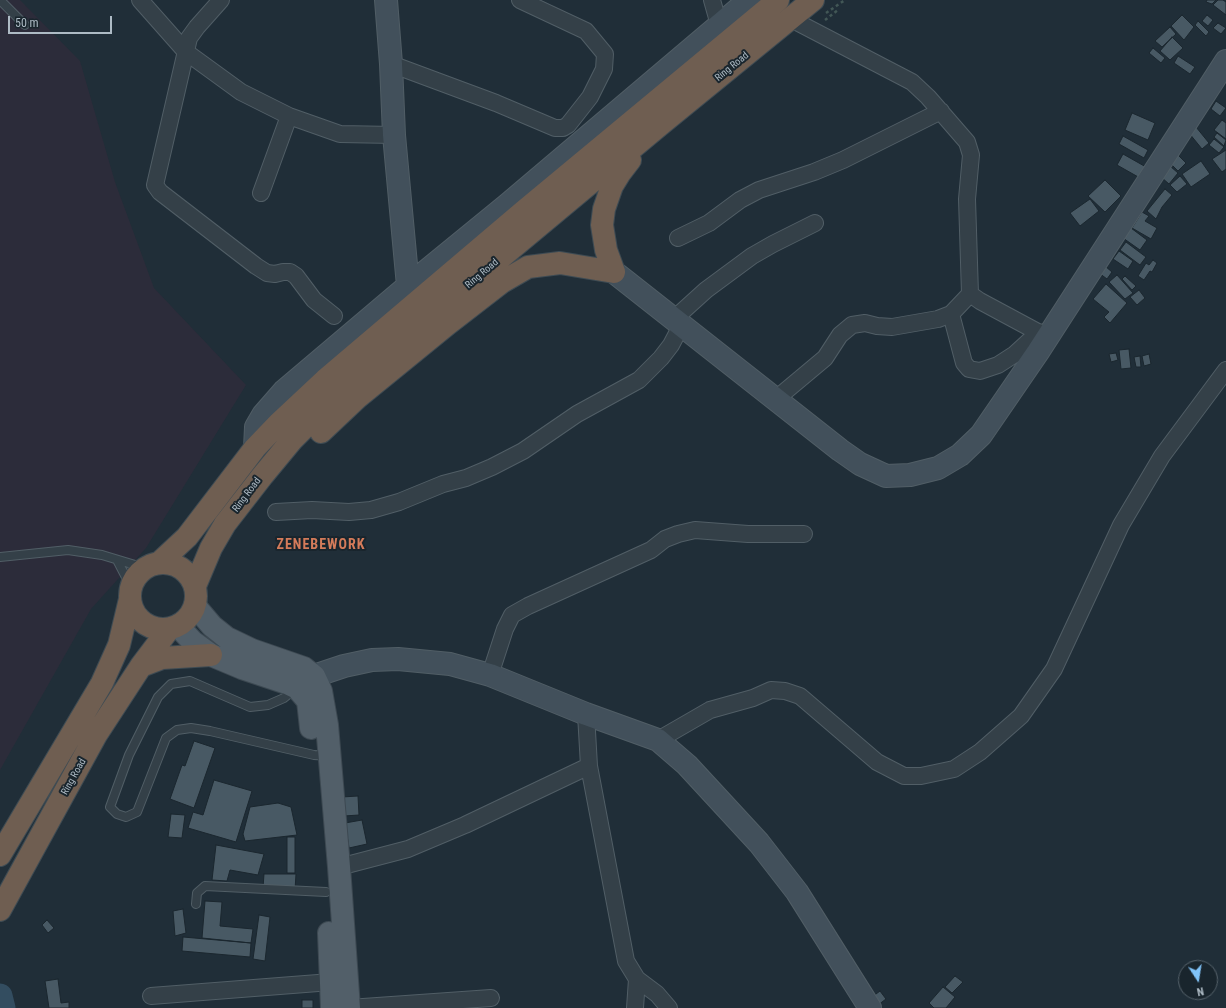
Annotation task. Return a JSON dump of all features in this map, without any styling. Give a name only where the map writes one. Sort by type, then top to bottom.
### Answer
[{"type":"highway","name":"Ring Road","points":[[152,566],[187,537],[255,448],[278,424],[337,370],[524,211],[778,0]]},
{"type":"highway","name":"Ring Road","points":[[195,596],[214,542],[225,524],[292,440],[343,389],[661,124],[791,19],[818,7]]},
{"type":"highway","points":[[263,475],[289,463],[363,392],[502,282],[528,267],[560,263],[614,272],[606,250],[602,225],[604,209],[612,186],[620,173],[661,124]]},
{"type":"highway","points":[[1,853],[102,683],[119,646],[130,593],[136,577],[152,566],[170,564],[181,568],[190,576],[195,596],[192,614],[186,620],[174,627],[158,629],[147,626],[139,619],[133,610],[130,593]]},
{"type":"highway","name":"Ring Road","points":[[0,910],[96,735],[141,666],[174,627]]},
{"type":"highway","points":[[141,666],[162,658],[211,655]]},
{"type":"main road","points":[[195,596],[212,626],[227,638],[252,650],[304,668],[305,682]]},
{"type":"main road","points":[[174,627],[211,655],[242,668],[287,683],[305,682],[321,691],[327,725],[321,755],[332,1008]]},
{"type":"main road","points":[[321,755],[339,867],[349,1008]]},
{"type":"street","points":[[140,0],[186,52],[242,92],[289,116],[340,134],[394,135]]},
{"type":"street","points":[[221,0],[189,38],[155,185],[160,192],[256,266],[267,272],[275,274],[290,272],[296,276],[314,300],[334,316]]},
{"type":"street","points":[[386,0],[391,64],[394,135],[408,286]]},
{"type":"street","points":[[391,64],[496,103],[555,128],[563,128],[568,125],[590,97],[604,69],[605,54],[586,31],[520,0]]},
{"type":"street","points":[[712,0],[719,25]]},
{"type":"street","points":[[255,448],[256,427],[263,415],[284,391],[749,0]]},
{"type":"street","points":[[776,399],[825,358],[840,335],[852,325],[865,323],[877,326],[892,327],[938,319],[951,314],[970,294],[967,199],[971,154],[967,142],[941,111],[912,82],[791,19]]},
{"type":"street","points":[[614,272],[840,450],[860,464],[886,476],[910,475],[938,468],[960,455],[981,435],[1043,335],[1226,61]]},
{"type":"street","points":[[678,238],[702,226],[740,200],[759,190],[814,172],[843,160],[941,111]]},
{"type":"street","points":[[261,193],[289,116]]},
{"type":"street","points":[[276,512],[312,510],[349,512],[371,510],[399,502],[443,484],[466,478],[492,467],[522,451],[577,414],[639,380],[661,358],[671,345],[678,322],[706,290],[752,256],[815,223]]},
{"type":"street","points":[[970,294],[980,301],[1043,335]]},
{"type":"street","points":[[951,314],[964,363],[969,369],[980,371],[998,365],[1043,335]]},
{"type":"street","points":[[658,740],[710,710],[753,698],[771,690],[785,691],[800,696],[877,762],[904,776],[921,776],[954,769],[980,752],[1021,716],[1054,669],[1121,525],[1162,456],[1226,370]]},
{"type":"street","points":[[490,675],[505,629],[512,615],[528,606],[651,550],[665,539],[695,530],[748,534],[804,534]]},
{"type":"street","points":[[305,682],[344,666],[372,660],[398,659],[450,664],[490,675],[586,714],[658,740],[687,765],[759,843],[797,892],[870,1008]]},
{"type":"street","points":[[586,714],[589,766],[626,960],[638,979],[657,994],[669,1008]]},
{"type":"street","points":[[339,867],[408,849],[465,825],[589,766]]},
{"type":"street","points":[[636,1008],[638,979]]},
{"type":"street","points":[[151,996],[258,989],[331,982]]},
{"type":"street","points":[[349,1008],[491,998]]},
{"type":"lane","points":[[0,0],[25,25]]},
{"type":"lane","points":[[0,557],[68,550],[102,555],[117,560],[152,566]]},
{"type":"lane","points":[[117,560],[130,593]]},
{"type":"lane","points":[[305,682],[284,698],[268,705],[250,707],[190,681],[171,684],[158,697],[129,755],[110,807],[117,814],[126,817],[137,812],[166,738],[177,730],[191,728],[210,731],[321,755]]},
{"type":"lane","points":[[196,904],[197,893],[205,886],[326,892]]},
{"type":"path","points":[[818,7],[845,0]]},
{"type":"path","points":[[822,22],[838,10]]},
{"type":"shaded area","points":[[0,0],[20,0],[80,61],[115,182],[154,288],[246,385],[146,548],[91,609],[0,770]]},
{"type":"building","points":[[1207,0],[1216,0],[1212,4],[1206,2]]},
{"type":"building","points":[[1218,0],[1223,0],[1226,2],[1226,15],[1213,5]]},
{"type":"building","points":[[1182,15],[1194,27],[1184,40],[1171,26]]},
{"type":"building","points":[[1207,15],[1213,20],[1208,26],[1202,21]]},
{"type":"building","points":[[1198,21],[1209,32],[1206,36],[1195,25]]},
{"type":"building","points":[[1218,23],[1226,28],[1221,34],[1213,28]]},
{"type":"building","points":[[1170,27],[1176,34],[1162,47],[1155,41]]},
{"type":"building","points":[[1172,37],[1183,48],[1170,60],[1160,51]]},
{"type":"building","points":[[1153,48],[1165,58],[1161,63],[1149,53]]},
{"type":"building","points":[[1178,56],[1195,67],[1190,74],[1174,63]]},
{"type":"building","points":[[1216,101],[1226,108],[1220,116],[1211,109]]},
{"type":"building","points":[[1132,113],[1155,123],[1148,140],[1125,130]]},
{"type":"building","points":[[1222,120],[1226,123],[1226,139],[1214,130]]},
{"type":"building","points":[[1196,127],[1209,143],[1202,149],[1189,133]]},
{"type":"building","points":[[1217,133],[1226,140],[1224,146],[1214,137]]},
{"type":"building","points":[[1123,136],[1148,150],[1144,158],[1119,144]]},
{"type":"building","points":[[1214,139],[1224,147],[1219,153],[1209,145]]},
{"type":"building","points":[[1226,150],[1226,169],[1222,172],[1212,159]]},
{"type":"building","points":[[1123,154],[1146,167],[1140,178],[1117,165]]},
{"type":"building","points":[[1177,154],[1186,163],[1178,171],[1169,162]]},
{"type":"building","points":[[1201,161],[1210,174],[1191,187],[1182,174]]},
{"type":"building","points":[[1170,166],[1178,173],[1169,184],[1161,177]]},
{"type":"building","points":[[1180,176],[1187,184],[1177,192],[1170,185]]},
{"type":"building","points":[[1105,180],[1121,196],[1105,212],[1088,196]]},
{"type":"building","points":[[1165,189],[1172,195],[1162,207],[1156,219],[1147,211]]},
{"type":"building","points":[[1090,199],[1099,211],[1080,226],[1070,213]]},
{"type":"building","points":[[1142,212],[1149,216],[1145,221],[1157,228],[1151,239],[1132,228]]},
{"type":"building","points":[[1131,228],[1147,240],[1140,250],[1123,238]]},
{"type":"building","points":[[1126,242],[1146,257],[1140,265],[1120,250]]},
{"type":"building","points":[[1119,251],[1133,261],[1128,269],[1113,259]]},
{"type":"building","points":[[1153,260],[1157,263],[1152,272],[1150,271],[1144,280],[1138,276],[1146,263],[1149,265]]},
{"type":"building","points":[[1105,266],[1112,272],[1107,279],[1099,273]]},
{"type":"building","points":[[1117,275],[1133,293],[1125,299],[1109,282]]},
{"type":"building","points":[[1125,276],[1136,286],[1132,290],[1122,279]]},
{"type":"building","points":[[1106,284],[1127,303],[1110,323],[1104,317],[1109,312],[1093,299]]},
{"type":"building","points":[[1139,290],[1145,298],[1137,305],[1130,297]]},
{"type":"building","points":[[1129,349],[1131,368],[1121,369],[1119,350]]},
{"type":"building","points":[[1116,353],[1118,360],[1111,362],[1109,354]]},
{"type":"building","points":[[1149,354],[1151,364],[1144,366],[1142,356]]},
{"type":"building","points":[[1140,356],[1141,367],[1136,367],[1134,357]]},
{"type":"building","points":[[194,741],[215,748],[194,808],[170,799],[182,765],[185,766]]},
{"type":"building","points":[[214,780],[252,791],[236,842],[188,828],[193,812],[203,815]]},
{"type":"building","points":[[358,796],[359,815],[344,816],[342,797]]},
{"type":"building","points":[[278,803],[291,807],[297,835],[245,841],[243,834],[250,807]]},
{"type":"building","points":[[171,814],[185,815],[182,838],[168,837]]},
{"type":"building","points":[[362,820],[367,844],[349,848],[345,823]]},
{"type":"building","points":[[287,837],[295,837],[295,873],[287,873]]},
{"type":"building","points":[[216,845],[264,854],[258,875],[230,870],[227,881],[212,880]]},
{"type":"building","points":[[264,874],[296,874],[295,890],[263,888]]},
{"type":"building","points":[[205,901],[222,902],[220,926],[253,929],[251,943],[202,938]]},
{"type":"building","points":[[183,909],[186,933],[175,936],[173,911]]},
{"type":"building","points":[[259,915],[270,917],[265,961],[253,959]]},
{"type":"building","points":[[47,920],[54,928],[48,933],[42,925]]},
{"type":"building","points":[[183,937],[251,943],[250,957],[182,951]]},
{"type":"building","points":[[955,976],[963,982],[952,993],[945,987]]},
{"type":"building","points":[[58,979],[61,1003],[69,1002],[69,1008],[49,1008],[45,981]]},
{"type":"building","points":[[943,987],[955,997],[946,1008],[934,1008],[929,1003]]},
{"type":"building","points":[[880,991],[886,999],[878,1005],[872,997]]},
{"type":"building","points":[[302,1000],[313,1000],[313,1008],[302,1008]]},
{"type":"waterway","points":[[0,996],[3,1008]]},
{"type":"district","name":"ZENEBEWORK","points":[[321,545]]}]
